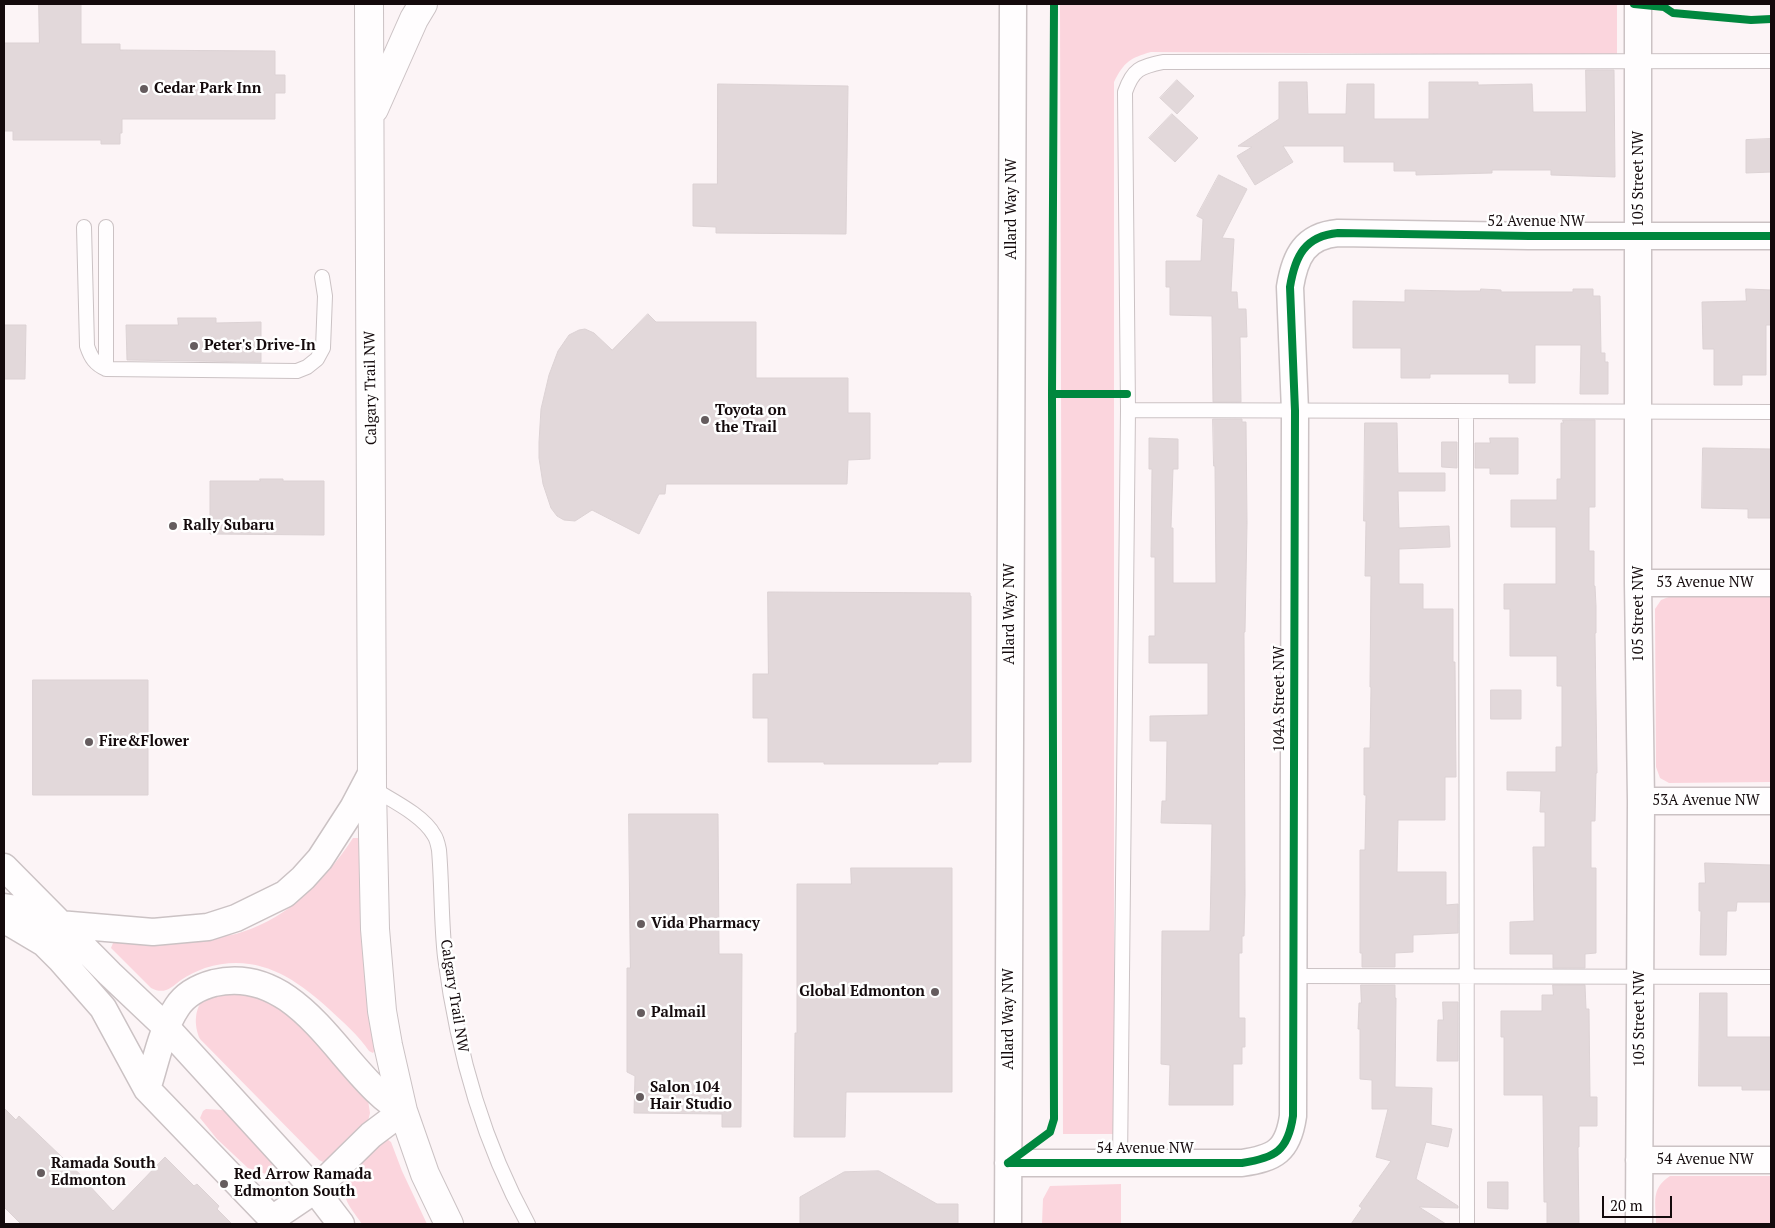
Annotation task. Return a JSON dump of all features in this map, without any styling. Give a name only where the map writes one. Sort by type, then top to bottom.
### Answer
[{"type":"main road","name":"Calgary Trail NW","points":[[369,4],[374,909],[378,965],[388,1045],[403,1111],[425,1174],[449,1224]]},
{"type":"main road","points":[[370,117],[414,19],[423,4]]},
{"type":"street","name":"Allard Way NW","points":[[1008,1224],[1012,4]]},
{"type":"street","name":"105 Street NW","points":[[1638,4],[1638,582],[1641,801],[1639,1224]]},
{"type":"street","name":"52 Avenue NW","points":[[1305,247],[1314,239],[1338,232],[1529,236],[1771,236]]},
{"type":"street","name":"104A Street NW","points":[[1279,1151],[1291,1129],[1293,1116],[1295,411],[1290,287],[1297,258],[1305,247]]},
{"type":"street","name":"53 Avenue NW","points":[[1638,582],[1771,583]]},
{"type":"street","name":"Calgary Trail NW","points":[[4,907],[24,910],[59,924],[143,931],[208,927],[236,918],[263,907],[285,894],[303,878],[320,859],[372,780]]},
{"type":"street","name":"53A Avenue NW","points":[[1641,801],[1771,801]]},
{"type":"street","points":[[4,866],[59,924]]},
{"type":"street","points":[[4,921],[44,943],[60,958],[103,1008],[147,1089],[274,1222],[315,1190],[371,1136],[403,1111],[379,1094],[306,1013],[288,999],[259,985],[230,980],[200,987],[190,993],[178,1006],[166,1027],[147,1089]]},
{"type":"street","name":"Calgary Trail NW","points":[[59,924],[166,1027],[315,1190],[342,1224]]},
{"type":"street","name":"54 Avenue NW","points":[[1008,1163],[1242,1163],[1270,1157],[1279,1151]]},
{"type":"street","name":"54 Avenue NW","points":[[1639,1160],[1771,1160]]},
{"type":"lane","points":[[1120,1164],[1128,410],[1125,92],[1130,77],[1144,66],[1163,62],[1771,61]]},
{"type":"lane","points":[[84,227],[87,346],[90,357],[97,365],[106,369],[297,370],[307,367],[317,359],[323,348],[325,296],[322,277]]},
{"type":"lane","points":[[106,227],[106,369]]},
{"type":"lane","points":[[1128,410],[1771,412]]},
{"type":"lane","points":[[1466,412],[1467,1224]]},
{"type":"lane","name":"Calgary Trail NW","points":[[372,780],[425,824],[435,836],[439,850],[445,954],[460,1040],[470,1081],[488,1137],[514,1198],[528,1224]]},
{"type":"lane","points":[[1292,976],[1771,977]]},
{"type":"shaded area","points":[[1060,4],[1617,5],[1617,55],[1151,52],[1138,56],[1128,62],[1114,82],[1114,1134],[1063,1134]]},
{"type":"shaded area","points":[[1671,596],[1771,597],[1771,782],[1669,783],[1660,778],[1656,767],[1655,609],[1661,600]]},
{"type":"shaded area","points":[[353,838],[358,838],[359,841],[364,940],[375,1050],[373,1053],[316,997],[273,970],[241,963],[224,964],[199,970],[171,988],[160,991],[151,988],[111,948],[113,943],[155,942],[225,936],[237,934],[259,925],[276,917],[305,895],[331,868]]},
{"type":"shaded area","points":[[239,990],[284,1006],[368,1100],[370,1113],[367,1125],[327,1164],[319,1160],[200,1039],[196,1016],[203,1000],[214,994]]},
{"type":"shaded area","points":[[206,1109],[222,1110],[229,1113],[271,1159],[273,1169],[269,1174],[249,1169],[217,1139],[200,1118]]},
{"type":"shaded area","points":[[384,1137],[391,1142],[402,1171],[427,1224],[362,1224],[347,1202],[345,1196],[346,1175]]},
{"type":"shaded area","points":[[1670,1176],[1771,1176],[1771,1224],[1656,1224],[1655,1203],[1657,1191],[1659,1186]]},
{"type":"shaded area","points":[[1121,1184],[1121,1224],[1042,1224],[1043,1199],[1050,1186]]},
{"type":"building","name":"Cedar Park Inn","points":[[39,4],[81,4],[81,44],[120,44],[120,50],[275,51],[275,75],[285,75],[285,93],[275,93],[275,119],[122,119],[120,144],[101,144],[101,140],[13,140],[13,131],[4,131],[4,43],[39,43]]},
{"type":"building","points":[[1586,70],[1614,70],[1615,177],[1551,175],[1551,170],[1492,170],[1492,173],[1416,175],[1416,171],[1394,171],[1394,162],[1344,162],[1344,146],[1283,146],[1293,162],[1255,185],[1237,156],[1252,147],[1238,146],[1279,119],[1279,82],[1307,82],[1308,114],[1346,114],[1347,84],[1374,84],[1374,119],[1429,119],[1429,82],[1478,82],[1478,85],[1532,84],[1533,112],[1586,112]]},
{"type":"building","points":[[1177,80],[1194,96],[1177,114],[1160,98]]},
{"type":"building","points":[[718,84],[848,86],[846,234],[716,233],[716,227],[693,226],[693,184],[717,184]]},
{"type":"building","points":[[1172,114],[1198,138],[1175,162],[1149,138]]},
{"type":"building","points":[[1771,139],[1771,172],[1746,173],[1746,140]]},
{"type":"building","points":[[1219,175],[1247,189],[1222,238],[1234,239],[1231,292],[1237,292],[1238,309],[1246,309],[1247,337],[1240,337],[1241,402],[1213,402],[1212,316],[1170,315],[1170,287],[1166,287],[1166,261],[1201,261],[1203,219],[1197,216]]},
{"type":"building","points":[[1481,289],[1501,290],[1501,292],[1573,292],[1573,289],[1593,289],[1593,296],[1600,296],[1601,353],[1605,353],[1605,362],[1608,362],[1608,394],[1580,394],[1581,345],[1535,345],[1535,383],[1509,383],[1509,374],[1430,374],[1430,378],[1401,378],[1401,348],[1353,348],[1353,301],[1405,302],[1405,290],[1480,291]]},
{"type":"building","points":[[1746,289],[1771,290],[1771,325],[1766,325],[1766,375],[1742,375],[1742,385],[1714,385],[1714,349],[1703,349],[1702,302],[1746,301]]},
{"type":"building","name":"Toyota on the Trail","points":[[648,314],[656,322],[756,322],[756,378],[848,378],[848,413],[870,413],[870,459],[848,460],[847,484],[666,484],[665,494],[659,494],[639,534],[592,510],[575,521],[564,520],[557,516],[551,508],[543,484],[539,458],[539,442],[541,409],[549,375],[558,351],[569,335],[585,329],[594,333],[612,350]]},
{"type":"building","name":"Peter's Drive-In","points":[[178,318],[216,318],[216,323],[261,322],[261,362],[127,360],[126,325],[178,325]]},
{"type":"building","points":[[4,325],[26,325],[25,379],[4,379]]},
{"type":"building","points":[[1213,419],[1242,419],[1242,422],[1246,422],[1247,523],[1244,632],[1245,895],[1244,936],[1242,936],[1242,953],[1239,953],[1239,1018],[1245,1018],[1245,1047],[1242,1047],[1242,1064],[1233,1064],[1233,1105],[1169,1105],[1170,1065],[1161,1064],[1162,931],[1210,931],[1212,824],[1161,823],[1162,801],[1166,801],[1167,741],[1150,741],[1150,716],[1208,715],[1208,663],[1149,663],[1149,636],[1155,636],[1155,557],[1151,557],[1152,469],[1149,469],[1149,438],[1178,439],[1178,469],[1173,469],[1171,528],[1173,528],[1173,583],[1216,583]]},
{"type":"building","points":[[1563,420],[1595,420],[1595,507],[1589,507],[1589,551],[1594,551],[1596,606],[1597,773],[1595,821],[1591,821],[1591,868],[1596,868],[1596,953],[1585,954],[1585,968],[1553,968],[1553,954],[1510,954],[1510,922],[1534,921],[1533,847],[1545,847],[1545,812],[1540,812],[1541,791],[1507,790],[1507,772],[1556,772],[1556,747],[1562,747],[1562,686],[1557,686],[1557,656],[1510,656],[1510,609],[1504,609],[1504,584],[1556,584],[1556,527],[1511,527],[1511,500],[1557,500],[1557,479],[1561,479],[1561,423],[1563,423]]},
{"type":"building","points":[[1365,423],[1397,423],[1398,473],[1445,473],[1445,491],[1398,491],[1399,528],[1449,526],[1450,547],[1399,549],[1399,584],[1423,584],[1423,609],[1453,609],[1456,777],[1445,777],[1445,820],[1398,820],[1397,872],[1446,872],[1446,905],[1458,904],[1458,933],[1413,935],[1413,952],[1395,953],[1395,967],[1362,967],[1362,953],[1360,953],[1360,850],[1365,850],[1366,795],[1364,795],[1364,748],[1370,748],[1371,687],[1371,576],[1365,576]]},
{"type":"building","points":[[1490,438],[1518,438],[1518,474],[1490,474],[1490,468],[1475,468],[1475,443],[1490,443]]},
{"type":"building","points":[[1442,442],[1457,442],[1457,468],[1442,467]]},
{"type":"building","points":[[1703,448],[1771,449],[1771,518],[1748,518],[1748,509],[1702,508]]},
{"type":"building","points":[[260,479],[324,481],[324,535],[210,534],[210,481],[260,481]]},
{"type":"building","points":[[768,592],[970,593],[971,762],[938,762],[938,764],[824,764],[824,762],[768,762],[768,718],[753,718],[753,674],[768,674]]},
{"type":"building","points":[[33,680],[148,680],[148,795],[33,795]]},
{"type":"building","points":[[1491,690],[1521,690],[1521,719],[1491,719]]},
{"type":"building","points":[[629,814],[718,814],[719,954],[742,954],[741,1127],[722,1127],[722,1114],[634,1113],[635,1076],[627,1072],[627,968],[630,968]]},
{"type":"building","points":[[1705,863],[1771,865],[1771,902],[1737,902],[1736,911],[1727,911],[1726,955],[1700,955],[1701,911],[1699,911],[1699,883],[1705,883]]},
{"type":"building","points":[[851,868],[952,868],[952,1092],[846,1092],[845,1137],[794,1137],[795,1033],[797,1033],[797,884],[851,884]]},
{"type":"building","points":[[1361,985],[1395,985],[1395,1087],[1432,1088],[1431,1125],[1452,1129],[1448,1147],[1426,1142],[1416,1179],[1458,1206],[1458,1208],[1419,1207],[1446,1224],[1351,1224],[1362,1208],[1359,1206],[1391,1161],[1376,1157],[1388,1109],[1372,1109],[1372,1080],[1360,1079],[1360,1029],[1358,1029]]},
{"type":"building","points":[[1553,985],[1585,985],[1586,1009],[1589,1009],[1590,1097],[1597,1097],[1597,1126],[1579,1126],[1579,1224],[1547,1224],[1547,1202],[1544,1202],[1543,1095],[1504,1095],[1504,1037],[1501,1037],[1501,1011],[1542,1011],[1542,995],[1553,995]]},
{"type":"building","points":[[1700,993],[1727,993],[1727,1037],[1771,1037],[1771,1090],[1742,1090],[1742,1086],[1699,1086]]},
{"type":"building","points":[[1443,1002],[1458,1002],[1458,1061],[1437,1061],[1438,1020],[1443,1020]]},
{"type":"building","name":"Ramada South Edmonton","points":[[4,1108],[16,1120],[19,1116],[88,1182],[113,1211],[165,1157],[194,1186],[197,1184],[219,1206],[217,1209],[232,1224],[21,1224],[4,1207]]},
{"type":"building","points":[[879,1171],[937,1204],[958,1204],[958,1224],[800,1224],[800,1197],[844,1172]]},
{"type":"building","points":[[1488,1182],[1508,1182],[1508,1209],[1488,1208]]},
{"type":"cycle path","points":[[1008,1163],[1050,1132],[1054,1119],[1052,394],[1054,4]]},
{"type":"cycle path","points":[[1634,4],[1664,7],[1673,13],[1751,20],[1771,19]]},
{"type":"cycle path","points":[[1008,1163],[1242,1163],[1263,1158],[1278,1151],[1288,1137],[1291,1128],[1293,1116],[1295,411],[1290,287],[1295,266],[1304,250],[1317,238],[1338,233],[1529,236],[1771,236]]},
{"type":"cycle path","points":[[1052,394],[1127,394]]},
{"type":"place","name":"Cedar Park Inn","points":[[144,89]]},
{"type":"place","name":"Peter's Drive-In","points":[[194,346]]},
{"type":"place","name":"Toyota on the Trail","points":[[705,420]]},
{"type":"place","name":"Rally Subaru","points":[[173,526]]},
{"type":"place","name":"Fire&Flower","points":[[89,742]]},
{"type":"place","name":"Vida Pharmacy","points":[[641,924]]},
{"type":"place","name":"Global Edmonton","points":[[935,992]]},
{"type":"place","name":"Palmail","points":[[641,1013]]},
{"type":"place","name":"Salon 104 Hair Studio","points":[[640,1097]]},
{"type":"place","name":"Ramada South Edmonton","points":[[41,1173]]},
{"type":"place","name":"Red Arrow Ramada Edmonton South","points":[[224,1184]]}]
